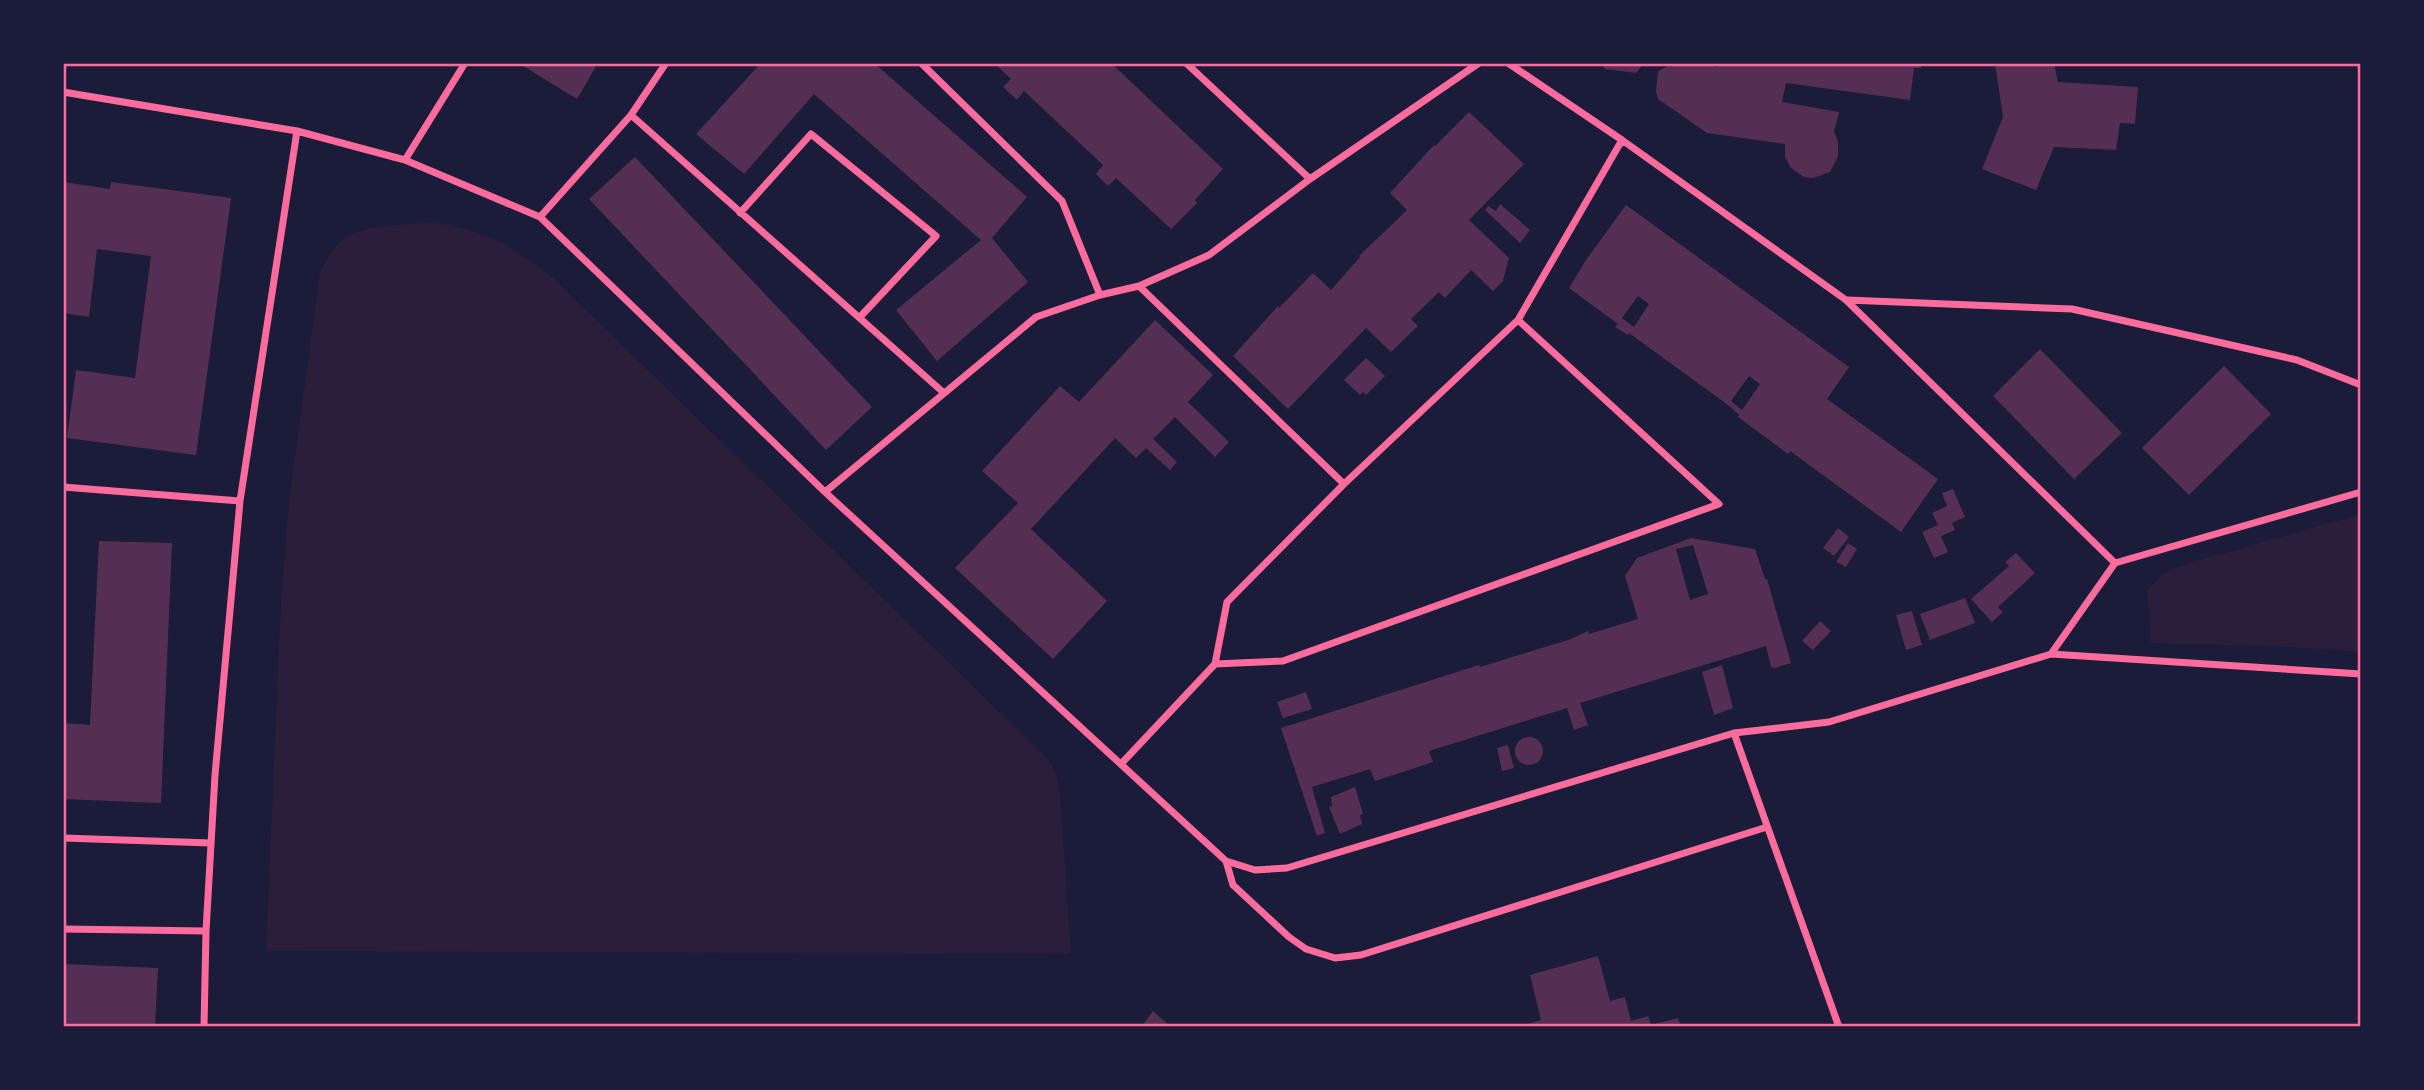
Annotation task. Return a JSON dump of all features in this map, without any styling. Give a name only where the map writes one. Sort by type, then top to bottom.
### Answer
[{"type":"street","points":[[405,160],[465,63]]},
{"type":"street","points":[[540,217],[631,115],[666,63]]},
{"type":"street","points":[[920,63],[1062,201],[1100,295]]},
{"type":"street","points":[[1186,63],[1310,179]]},
{"type":"street","points":[[824,492],[1036,317],[1100,295],[1139,286],[1209,256],[1310,179],[1479,63]]},
{"type":"street","points":[[1508,63],[1622,140],[1846,300],[2115,563]]},
{"type":"street","points":[[63,93],[297,131],[405,160],[540,217],[824,492],[1226,861],[1255,870],[1287,868],[1734,733],[1829,723],[2051,654],[2361,674]]},
{"type":"street","points":[[631,115],[944,393]]},
{"type":"street","points":[[204,1027],[211,843],[240,501],[297,131]]},
{"type":"street","points":[[740,213],[811,134],[936,236],[860,317]]},
{"type":"street","points":[[1121,764],[1215,664],[1227,602],[1344,484],[1518,320],[1622,140]]},
{"type":"street","points":[[1139,286],[1344,484]]},
{"type":"street","points":[[1846,300],[2072,309],[2297,360],[2361,386]]},
{"type":"street","points":[[1215,664],[1283,661],[1718,504],[1518,320]]},
{"type":"street","points":[[63,487],[240,501]]},
{"type":"street","points":[[2051,654],[2115,563],[2361,492]]},
{"type":"street","points":[[1734,733],[1839,1027]]},
{"type":"street","points":[[1226,861],[1233,885],[1289,937],[1306,949],[1335,958],[1361,955],[1768,827]]},
{"type":"street","points":[[63,838],[211,843]]},
{"type":"street","points":[[63,929],[206,931]]},
{"type":"shaded area","points":[[427,222],[479,233],[524,257],[553,278],[1047,758],[1056,772],[1060,792],[1071,954],[266,951],[281,601],[289,501],[320,272],[338,244],[354,233]]},
{"type":"shaded area","points":[[2361,514],[2361,652],[2151,643],[2147,591],[2161,575],[2176,567]]},
{"type":"building","points":[[524,63],[598,63],[577,99],[523,66]]},
{"type":"building","points":[[761,63],[874,63],[1027,197],[992,238],[1028,282],[937,361],[896,310],[981,240],[814,94],[744,174],[696,134]]},
{"type":"building","points":[[994,63],[1111,63],[1223,169],[1195,200],[1197,203],[1171,229],[1116,178],[1108,186],[1096,174],[1103,165],[1024,91],[1017,100],[1003,87],[1011,79]]},
{"type":"building","points":[[1602,63],[1644,63],[1636,73],[1605,69]]},
{"type":"building","points":[[1667,63],[1710,63],[1716,67],[1718,63],[1922,63],[1921,68],[1914,68],[1910,100],[1786,83],[1782,102],[1839,112],[1834,132],[1838,141],[1838,156],[1830,172],[1813,178],[1804,177],[1791,168],[1785,157],[1785,144],[1707,133],[1658,99],[1658,71],[1670,65]]},
{"type":"building","points":[[1995,63],[2054,63],[2058,82],[2138,87],[2135,124],[2120,123],[2116,150],[2054,147],[2036,190],[1982,169],[2003,117]]},
{"type":"building","points":[[1469,112],[1524,164],[1469,220],[1509,258],[1503,281],[1493,291],[1471,270],[1445,298],[1439,292],[1411,319],[1418,326],[1391,352],[1366,328],[1288,409],[1233,356],[1278,306],[1279,308],[1313,273],[1331,290],[1359,256],[1407,210],[1390,193]]},
{"type":"building","points":[[635,157],[872,407],[826,450],[589,199]]},
{"type":"building","points":[[63,182],[110,189],[111,182],[231,198],[196,455],[67,438],[76,370],[135,378],[151,256],[97,249],[89,317],[63,313]]},
{"type":"building","points":[[1500,204],[1530,230],[1520,243],[1485,210],[1488,206],[1496,211]]},
{"type":"building","points":[[1626,205],[1849,367],[1827,399],[1938,479],[1901,532],[1790,451],[1788,454],[1738,417],[1728,405],[1629,333],[1628,335],[1615,327],[1618,324],[1569,288]],"holes":[[[1638,296],[1649,304],[1634,327],[1622,318]],[[1749,376],[1760,384],[1742,410],[1731,401]]]},
{"type":"building","points":[[1155,320],[1213,375],[1188,402],[1229,442],[1215,457],[1175,417],[1153,439],[1177,462],[1170,470],[1146,448],[1136,458],[1115,438],[1031,529],[1107,601],[1053,659],[955,568],[1018,503],[982,471],[1060,386],[1079,402]]},
{"type":"building","points":[[2040,349],[2122,433],[2074,479],[1993,396]]},
{"type":"building","points":[[1366,358],[1385,376],[1366,395],[1363,392],[1360,395],[1344,380]]},
{"type":"building","points":[[2224,366],[2271,414],[2189,495],[2142,448]]},
{"type":"building","points":[[1953,489],[1965,517],[1952,523],[1955,530],[1941,536],[1948,552],[1934,558],[1922,532],[1938,525],[1932,513],[1947,506],[1942,493]]},
{"type":"building","points":[[1838,528],[1849,537],[1834,556],[1823,548]]},
{"type":"building","points":[[1691,538],[1755,549],[1767,579],[1791,663],[1771,667],[1766,646],[1580,703],[1588,725],[1574,730],[1567,708],[1429,751],[1433,762],[1375,781],[1370,769],[1312,787],[1325,833],[1317,836],[1281,728],[1479,665],[1480,667],[1571,639],[1588,631],[1589,634],[1638,619],[1625,576],[1637,558]],"holes":[[[1693,545],[1708,594],[1690,600],[1676,549]]]},
{"type":"building","points":[[99,541],[172,543],[161,803],[63,799],[63,723],[90,725]]},
{"type":"building","points":[[1848,543],[1857,549],[1846,567],[1836,562]]},
{"type":"building","points":[[2016,553],[2035,573],[1998,607],[2003,612],[1992,622],[1971,599],[2009,566],[2005,562]]},
{"type":"building","points":[[1965,598],[1975,623],[1930,640],[1920,614]]},
{"type":"building","points":[[1912,611],[1922,645],[1906,650],[1896,615]]},
{"type":"building","points":[[1820,621],[1831,631],[1813,650],[1802,641]]},
{"type":"building","points":[[1722,665],[1733,708],[1714,715],[1702,672]]},
{"type":"building","points":[[1306,692],[1312,709],[1283,718],[1277,702]]},
{"type":"building","points":[[1529,737],[1539,741],[1543,751],[1539,761],[1529,765],[1519,761],[1515,751],[1519,741]]},
{"type":"building","points":[[1508,745],[1514,768],[1502,771],[1497,748]]},
{"type":"building","points":[[1355,787],[1363,814],[1360,815],[1362,824],[1340,834],[1329,807],[1332,806],[1331,797]]},
{"type":"building","points":[[1598,956],[1610,1001],[1625,997],[1631,1021],[1648,1016],[1651,1025],[1678,1018],[1681,1027],[1517,1027],[1541,1020],[1530,975]]},
{"type":"building","points":[[63,964],[158,968],[155,1027],[63,1027]]},
{"type":"building","points":[[1153,1011],[1171,1027],[1141,1027]]}]
